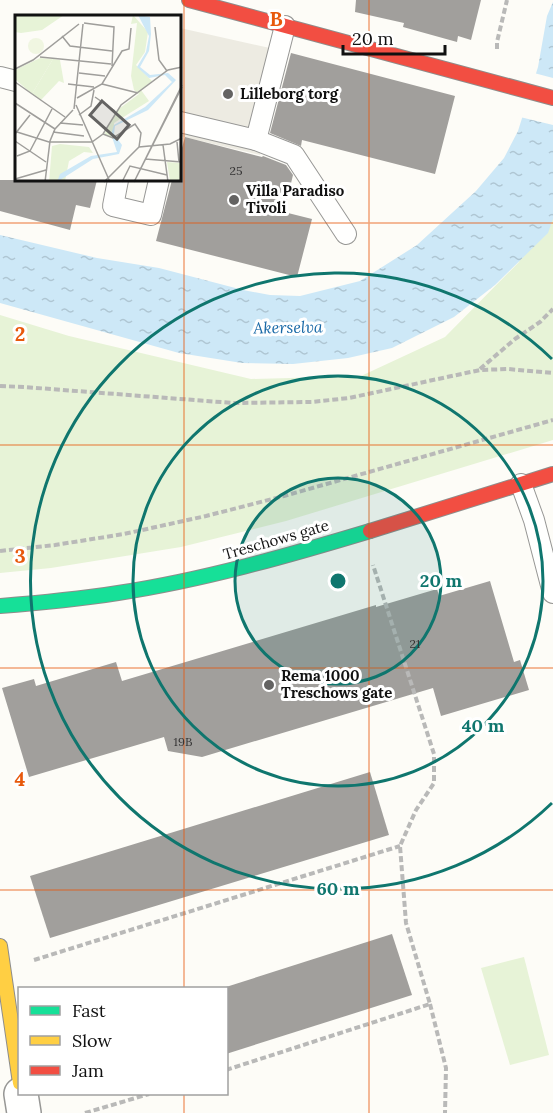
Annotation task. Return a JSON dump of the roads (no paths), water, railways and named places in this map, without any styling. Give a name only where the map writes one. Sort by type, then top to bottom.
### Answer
[{"type":"street","points":[[189,0],[553,98]]},
{"type":"street","name":"Treschows gate","points":[[0,606],[84,598],[220,573],[362,533],[553,474]]},
{"type":"street","points":[[0,945],[18,1069]]},
{"type":"street","points":[[21,1095],[24,1113]]},
{"type":"lane","points":[[256,140],[285,26]]},
{"type":"lane","points":[[0,77],[15,81]]},
{"type":"lane","points":[[182,122],[256,140],[294,155],[346,234]]},
{"type":"lane","points":[[118,182],[112,206],[151,215],[159,182]]},
{"type":"lane","points":[[521,484],[534,520],[553,593]]},
{"type":"water","name":"Akerselva","points":[[553,2],[553,219],[548,233],[495,285],[454,317],[392,348],[348,358],[293,364],[242,363],[179,353],[0,303],[0,235],[97,258],[159,268],[270,295],[300,296],[360,281],[417,245],[476,191],[504,158],[518,131],[538,67],[547,16]]},
{"type":"place","name":"Lilleborg torg","points":[[228,94]]},
{"type":"place","name":"Villa Paradiso Tivoli","points":[[234,200]]},
{"type":"place","name":"Rema 1000 Treschows gate","points":[[269,685]]}]
